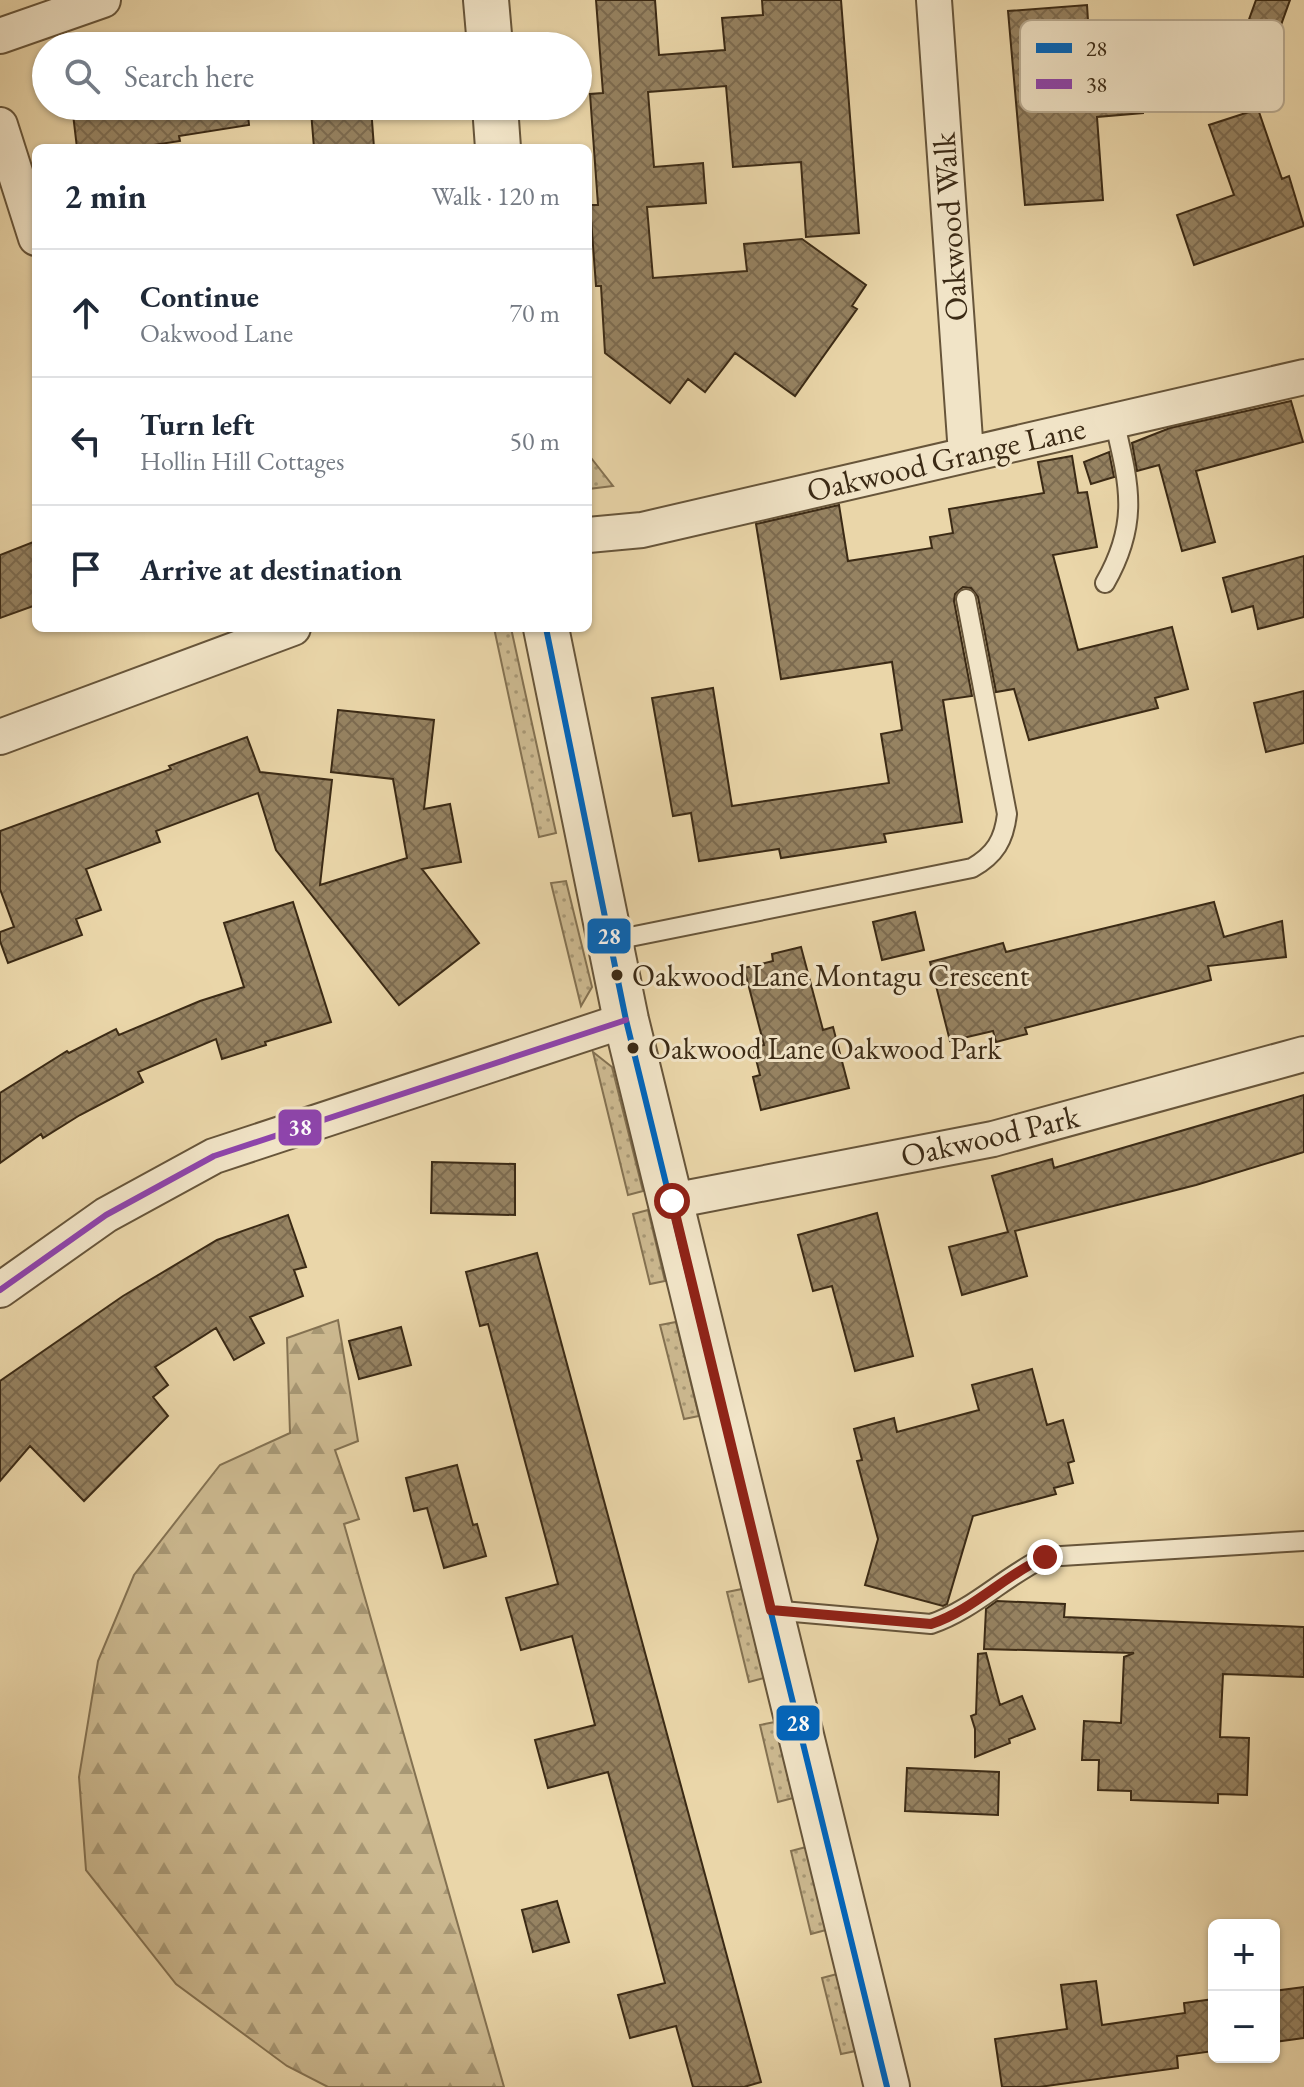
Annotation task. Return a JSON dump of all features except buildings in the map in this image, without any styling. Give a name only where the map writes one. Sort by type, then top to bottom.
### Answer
[{"type":"street","points":[[0,36],[103,0]]},
{"type":"street","points":[[486,0],[489,32]]},
{"type":"street","name":"Oakwood Walk","points":[[934,0],[966,454]]},
{"type":"street","points":[[496,120],[498,144]]},
{"type":"street","points":[[0,125],[32,225]]},
{"type":"street","name":"Oakwood Grange Lane","points":[[592,535],[642,530],[1304,377]]},
{"type":"street","points":[[0,737],[282,632]]},
{"type":"street","points":[[547,632],[626,1020],[887,2087]]},
{"type":"street","points":[[0,1290],[106,1215],[214,1156],[626,1020]]},
{"type":"street","name":"Oakwood Park","points":[[672,1201],[993,1139],[1304,1054]]},
{"type":"lane","points":[[1105,583],[1119,560],[1128,528],[1130,493],[1114,420]]},
{"type":"lane","points":[[610,941],[972,868],[987,860],[998,847],[1005,831],[1007,814],[966,599]]},
{"type":"lane","points":[[771,1610],[931,1624],[952,1617],[1027,1565],[1045,1557],[1304,1541]]},
{"type":"green space","points":[[592,459],[613,486],[592,489]]},
{"type":"green space","points":[[495,632],[512,632],[556,833],[539,837]]},
{"type":"green space","points":[[566,881],[592,987],[581,1006],[551,883]]},
{"type":"green space","points":[[593,1052],[612,1067],[643,1191],[628,1195]]},
{"type":"green space","points":[[648,1210],[665,1281],[650,1284],[633,1214]]},
{"type":"green space","points":[[338,1320],[358,1441],[335,1450],[359,1519],[344,1524],[504,2087],[328,2087],[287,2066],[176,1984],[86,1870],[79,1777],[98,1661],[134,1575],[220,1465],[290,1433],[287,1338]]},
{"type":"green space","points":[[676,1322],[699,1416],[684,1419],[660,1325]]},
{"type":"green space","points":[[742,1589],[764,1678],[749,1682],[727,1592]]},
{"type":"green space","points":[[775,1722],[793,1798],[778,1802],[760,1725]]},
{"type":"green space","points":[[806,1847],[826,1930],[811,1934],[791,1851]]},
{"type":"green space","points":[[837,1974],[856,2051],[841,2054],[822,1978]]},
{"type":"transit line","name":"28","points":[[547,632],[626,1020],[887,2087]]},
{"type":"transit line","name":"38","points":[[0,1290],[106,1215],[214,1156],[626,1020]]},
{"type":"place","name":"Oakwood Lane Montagu Crescent","points":[[617,975]]},
{"type":"place","name":"Oakwood Lane Oakwood Park","points":[[633,1048]]},
{"type":"route","points":[[672,1201],[771,1610],[931,1624],[952,1617],[1027,1565],[1045,1557]]}]
